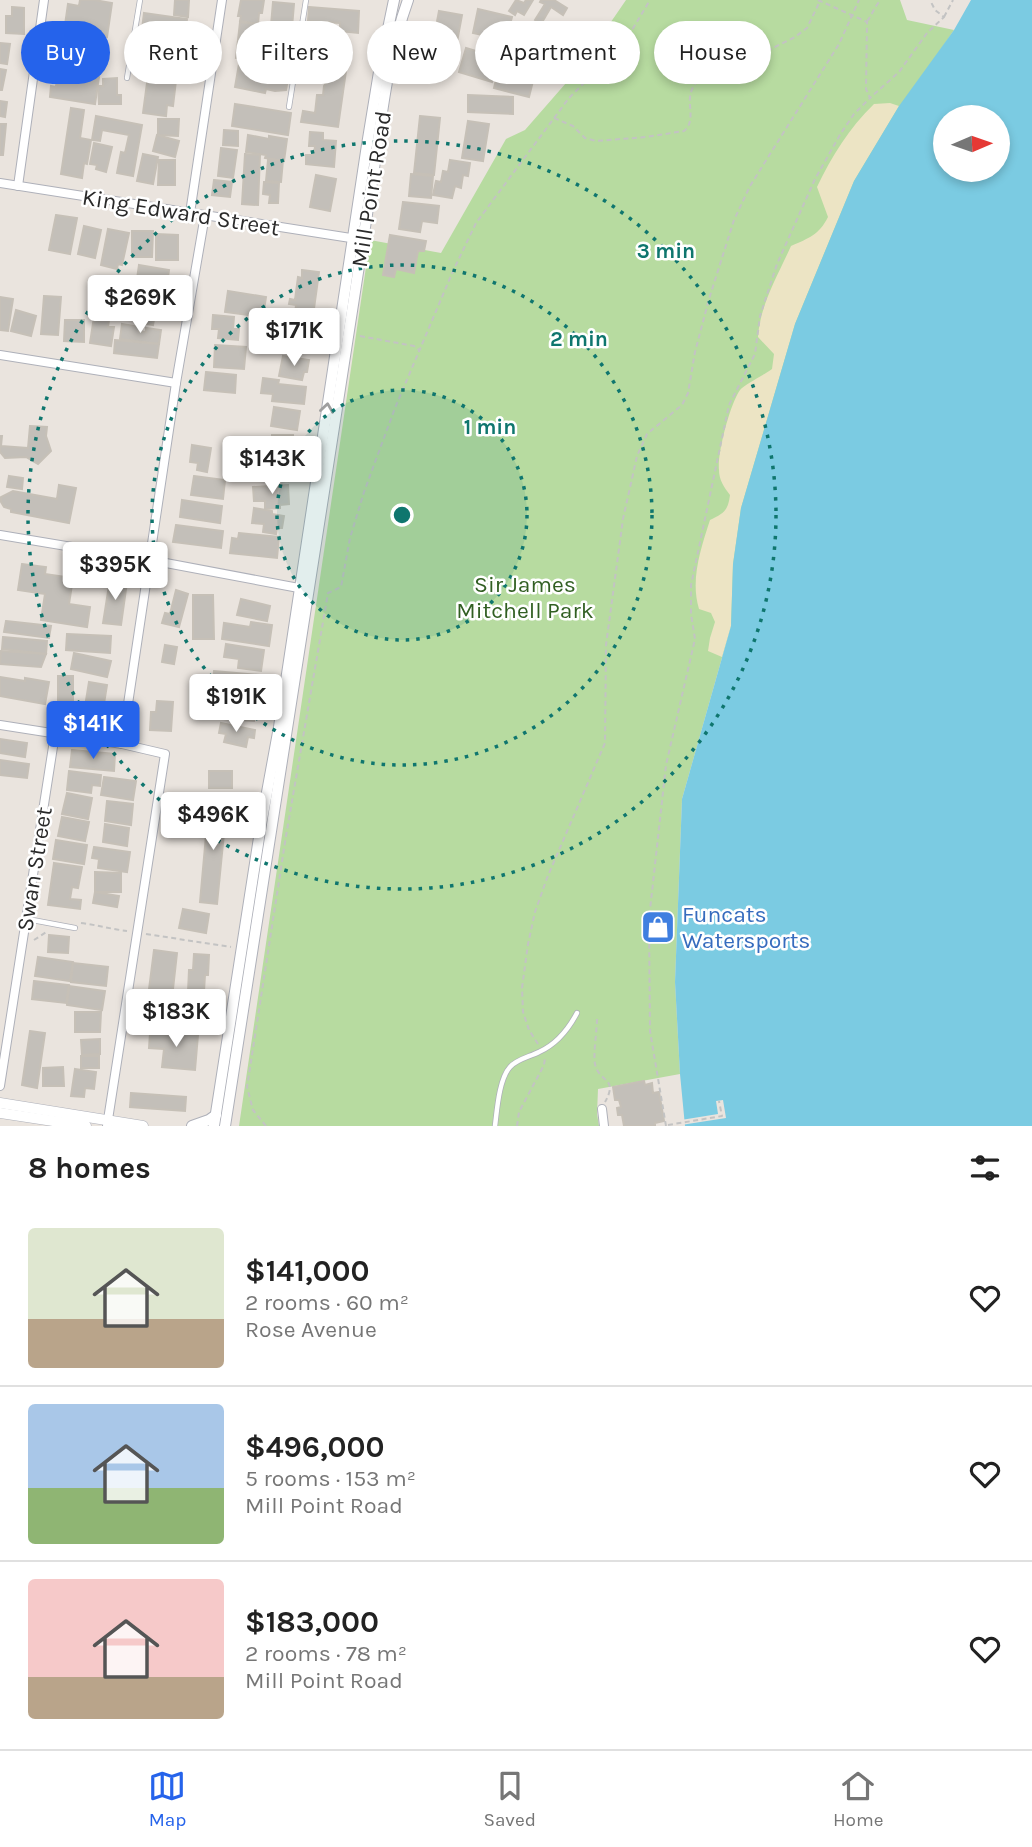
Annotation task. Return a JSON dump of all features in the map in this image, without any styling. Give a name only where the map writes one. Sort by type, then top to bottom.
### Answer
[{"type":"main road","name":"Mill Point Road","points":[[225,1126],[358,240],[377,85],[393,0]]},
{"type":"main road","name":"Mill Point Road","points":[[358,240],[396,40],[408,2]]},
{"type":"main road","name":"Mill Point Road","points":[[215,1120],[305,589]]},
{"type":"main road","points":[[192,1126],[215,1120]]},
{"type":"street","points":[[18,186],[44,0]]},
{"type":"street","points":[[190,213],[222,0]]},
{"type":"street","points":[[393,0],[408,2]]},
{"type":"street","name":"King Edward Street","points":[[0,183],[358,240]]},
{"type":"street","points":[[122,744],[176,383],[205,215]]},
{"type":"street","points":[[0,355],[176,383]]},
{"type":"street","points":[[0,535],[305,589]]},
{"type":"street","points":[[0,725],[122,744],[165,754],[107,1123]]},
{"type":"street","name":"Swan Street","points":[[0,1086],[55,734]]},
{"type":"street","points":[[0,1103],[107,1123],[143,1126]]},
{"type":"street","points":[[602,1109],[604,1126]]},
{"type":"street","points":[[0,1113],[86,1126]]},
{"type":"lane","points":[[136,21],[140,0]]},
{"type":"lane","points":[[289,107],[306,0]]},
{"type":"lane","points":[[26,919],[75,928]]},
{"type":"lane","points":[[495,1126],[504,1076],[510,1067],[556,1042],[577,1013]]},
{"type":"path","points":[[266,1126],[253,1110],[247,1087],[286,836],[328,593],[341,587],[350,538],[395,408],[453,271],[477,223],[569,98],[632,30],[650,0]]},
{"type":"path","points":[[517,1126],[519,1112],[545,1063],[523,1012],[522,988],[528,944],[535,912],[547,878],[605,743],[606,645],[623,519],[637,456],[647,434],[682,405],[688,393],[695,352],[709,299],[734,220],[750,186],[839,44],[859,0]]},
{"type":"path","points":[[870,98],[866,89],[867,22],[881,0]]},
{"type":"path","points":[[719,1101],[722,1116],[666,1126],[650,1031],[649,919],[666,765],[695,639],[691,614],[691,585],[729,405],[755,354],[760,316],[777,264],[815,179],[854,114],[899,72],[927,33],[944,17],[953,0]]},
{"type":"path","points":[[554,118],[573,126],[585,138],[596,141],[679,133],[688,128],[691,121],[691,93],[708,67],[733,68],[804,32],[819,1],[867,22]]},
{"type":"path","points":[[931,2],[934,10],[944,17]]},
{"type":"path","points":[[359,336],[414,346],[419,350]]},
{"type":"path","points":[[75,928],[80,923],[103,929],[242,949]]},
{"type":"path","points":[[34,940],[57,925]]},
{"type":"path","points":[[597,1019],[595,1064],[610,1084],[611,1092],[602,1109]]},
{"type":"green space","name":"Sir James Mitchell Park","points":[[626,0],[900,0],[907,20],[954,30],[933,61],[731,626],[682,799],[675,982],[680,1074],[598,1089],[599,1126],[239,1126],[370,240],[441,253],[506,139],[525,130],[565,84],[640,84],[640,21],[612,21]]},
{"type":"sand","points":[[890,103],[899,106],[854,181],[795,324],[741,508],[733,564],[731,626],[722,657],[708,651],[715,622],[711,613],[699,609],[696,575],[710,520],[725,511],[728,505],[730,495],[720,477],[719,463],[728,417],[740,390],[772,369],[774,354],[758,337],[759,325],[770,290],[791,246],[817,232],[828,217],[817,187],[842,143],[865,113],[874,104]]},
{"type":"water","points":[[971,0],[1032,0],[1032,1126],[685,1126],[675,982],[682,799],[731,626],[733,564],[741,508],[795,324],[854,181],[899,106],[954,30]]},
{"type":"pier","points":[[723,1100],[726,1118],[681,1125],[681,1120],[718,1114],[716,1101]]},
{"type":"building","points":[[80,0],[112,3],[109,21],[66,21],[68,4],[79,6]]},
{"type":"building","points":[[175,0],[189,0],[188,17],[174,15]]},
{"type":"building","points":[[241,0],[264,0],[258,21],[240,21],[241,16],[238,16]]},
{"type":"building","points":[[516,0],[524,3],[526,0],[533,0],[524,15],[517,11],[515,15],[509,11]]},
{"type":"building","points":[[554,0],[567,8],[563,15],[551,7],[543,21],[536,21],[545,4],[540,2]]},
{"type":"building","points":[[273,2],[294,4],[293,21],[271,21]]},
{"type":"building","points":[[12,7],[24,8],[21,34],[6,33],[6,16],[12,16]]},
{"type":"building","points":[[309,7],[359,11],[358,33],[353,32],[353,21],[308,21]]},
{"type":"building","points":[[478,9],[512,17],[511,21],[476,21]]},
{"type":"building","points":[[439,11],[462,15],[461,21],[437,21]]},
{"type":"building","points":[[144,13],[187,19],[187,21],[143,21]]},
{"type":"building","points":[[0,43],[10,44],[7,64],[0,63]]},
{"type":"building","points":[[466,48],[475,51],[475,77],[461,73]]},
{"type":"building","points":[[0,69],[6,70],[2,90],[0,90]]},
{"type":"building","points":[[110,78],[117,78],[117,95],[121,95],[121,104],[99,104],[98,86],[110,84]]},
{"type":"building","points":[[236,81],[236,84],[287,84],[286,90],[266,89],[265,93],[235,87]]},
{"type":"building","points":[[56,84],[98,84],[95,104],[50,97],[51,86],[56,87]]},
{"type":"building","points":[[147,84],[176,84],[173,106],[167,105],[166,116],[143,113]]},
{"type":"building","points":[[344,84],[338,127],[301,122],[303,111],[315,113],[317,95],[323,95],[324,86]]},
{"type":"building","points":[[495,84],[532,84],[529,97],[494,88]]},
{"type":"building","points":[[468,95],[513,97],[513,114],[468,112]]},
{"type":"building","points":[[0,101],[7,102],[5,117],[0,116]]},
{"type":"building","points":[[235,104],[291,113],[288,135],[232,126]]},
{"type":"building","points":[[71,108],[84,110],[80,138],[91,140],[82,178],[61,174]]},
{"type":"building","points":[[96,116],[142,125],[133,176],[117,173],[121,152],[125,153],[129,135],[102,130],[100,141],[92,140]]},
{"type":"building","points":[[420,116],[440,118],[434,175],[414,173]]},
{"type":"building","points":[[158,119],[179,119],[178,136],[158,135]]},
{"type":"building","points":[[468,121],[489,124],[483,161],[462,158]]},
{"type":"building","points":[[0,124],[6,124],[3,155],[0,155]]},
{"type":"building","points":[[224,130],[238,131],[238,146],[223,145]]},
{"type":"building","points":[[310,132],[323,133],[323,140],[336,141],[334,167],[306,164],[306,155],[314,155],[315,146],[309,146]]},
{"type":"building","points":[[157,135],[179,141],[175,157],[153,151]]},
{"type":"building","points":[[248,135],[287,139],[284,161],[246,152]]},
{"type":"building","points":[[94,143],[112,147],[106,172],[96,169],[97,165],[90,164]]},
{"type":"building","points":[[221,148],[237,150],[233,178],[218,176]]},
{"type":"building","points":[[143,154],[158,157],[153,184],[137,181]]},
{"type":"building","points":[[245,154],[260,155],[258,205],[242,204]]},
{"type":"building","points":[[159,160],[175,160],[175,185],[158,185]]},
{"type":"building","points":[[268,160],[283,160],[281,182],[266,181]]},
{"type":"building","points":[[450,160],[470,163],[468,176],[463,175],[461,188],[455,186],[452,198],[433,195],[436,181],[441,182],[443,171],[448,172]]},
{"type":"building","points":[[411,174],[433,176],[431,198],[409,196]]},
{"type":"building","points":[[316,175],[336,179],[330,211],[310,207]]},
{"type":"building","points":[[214,180],[232,182],[230,197],[212,195]]},
{"type":"building","points":[[264,182],[279,183],[278,203],[269,203],[270,195],[263,194]]},
{"type":"building","points":[[403,202],[439,206],[437,223],[422,221],[420,232],[399,229]]},
{"type":"building","points":[[56,215],[77,218],[70,254],[49,250]]},
{"type":"building","points":[[84,226],[101,230],[95,258],[78,254]]},
{"type":"building","points":[[108,229],[129,233],[122,265],[118,264],[117,269],[101,265]]},
{"type":"building","points":[[132,231],[153,231],[152,257],[132,257]]},
{"type":"building","points":[[156,234],[178,235],[178,260],[156,260]]},
{"type":"building","points":[[390,235],[426,241],[424,251],[418,251],[414,273],[396,269],[394,277],[383,275]]},
{"type":"building","points":[[139,265],[169,270],[166,291],[136,286]]},
{"type":"building","points":[[302,270],[319,272],[313,316],[295,314],[296,305],[289,304],[290,299],[295,300],[298,277],[302,278]]},
{"type":"building","points":[[228,291],[266,297],[263,317],[225,312]]},
{"type":"building","points":[[141,294],[158,297],[153,325],[136,322]]},
{"type":"building","points":[[44,296],[61,297],[58,335],[41,334]]},
{"type":"building","points":[[0,297],[13,299],[8,331],[0,330]]},
{"type":"building","points":[[16,310],[36,316],[31,336],[11,331]]},
{"type":"building","points":[[213,315],[234,317],[233,329],[239,329],[238,340],[218,338],[219,329],[212,329]]},
{"type":"building","points":[[94,317],[109,320],[108,327],[114,327],[111,346],[90,343]]},
{"type":"building","points":[[65,320],[84,320],[84,342],[64,341]]},
{"type":"building","points":[[122,324],[140,327],[139,331],[146,332],[146,328],[161,330],[159,344],[120,339]]},
{"type":"building","points":[[296,329],[313,330],[312,352],[294,351]]},
{"type":"building","points":[[115,340],[159,344],[157,358],[114,353]]},
{"type":"building","points":[[215,345],[246,347],[244,369],[214,367]]},
{"type":"building","points":[[283,356],[309,360],[302,380],[279,376]]},
{"type":"building","points":[[206,372],[236,375],[235,393],[204,390]]},
{"type":"building","points":[[263,378],[279,380],[278,384],[306,387],[304,404],[272,401],[273,394],[261,393]]},
{"type":"building","points":[[274,407],[300,411],[297,430],[271,426]]},
{"type":"building","points":[[30,426],[47,427],[46,436],[51,451],[38,464],[26,457],[5,458],[0,452],[0,436],[1,446],[28,448]]},
{"type":"building","points":[[272,435],[293,435],[293,453],[272,453]]},
{"type":"building","points":[[192,445],[211,448],[207,472],[197,470],[198,463],[190,462]]},
{"type":"building","points":[[268,458],[292,462],[288,481],[264,476]]},
{"type":"building","points":[[9,476],[23,478],[22,489],[7,487]]},
{"type":"building","points":[[194,476],[225,480],[223,499],[191,495]]},
{"type":"building","points":[[59,485],[76,488],[69,523],[11,512],[11,509],[4,507],[1,502],[1,497],[13,491],[57,499]]},
{"type":"building","points":[[288,485],[289,504],[265,509],[265,501],[254,501],[253,487]]},
{"type":"building","points":[[182,500],[222,506],[220,523],[180,517]]},
{"type":"building","points":[[254,508],[284,516],[282,528],[277,528],[276,534],[263,532],[264,524],[252,523]]},
{"type":"building","points":[[176,525],[223,531],[221,548],[173,542]]},
{"type":"building","points":[[239,533],[279,537],[277,558],[230,553],[232,538],[238,539]]},
{"type":"building","points":[[22,564],[46,567],[45,574],[73,578],[69,604],[90,607],[87,627],[41,620],[45,594],[18,590]]},
{"type":"building","points":[[110,579],[127,582],[121,625],[103,623]]},
{"type":"building","points":[[176,590],[188,594],[179,627],[162,623],[165,613],[170,614]]},
{"type":"building","points":[[193,595],[213,595],[214,639],[193,639]]},
{"type":"building","points":[[241,599],[270,606],[267,621],[237,615]]},
{"type":"building","points":[[6,621],[51,626],[49,638],[4,632]]},
{"type":"building","points":[[251,622],[272,625],[269,646],[222,639],[224,623],[250,627]]},
{"type":"building","points":[[67,634],[111,636],[110,653],[66,650]]},
{"type":"building","points":[[3,637],[47,641],[46,654],[2,649]]},
{"type":"building","points":[[226,644],[264,650],[261,671],[238,668],[239,659],[224,657]]},
{"type":"building","points":[[165,645],[177,647],[174,664],[162,662]]},
{"type":"building","points":[[1,651],[46,654],[41,667],[0,664]]},
{"type":"building","points":[[74,653],[111,661],[107,677],[71,669]]},
{"type":"building","points":[[214,671],[259,675],[257,696],[228,694],[229,686],[213,684]]},
{"type":"building","points":[[58,676],[73,676],[73,711],[58,711]]},
{"type":"building","points":[[0,677],[49,682],[45,704],[0,696]]},
{"type":"building","points":[[89,682],[107,685],[101,722],[83,719]]},
{"type":"building","points":[[232,699],[255,700],[254,721],[208,718],[208,703],[231,704]]},
{"type":"building","points":[[157,701],[173,702],[171,731],[150,730],[151,712],[156,712]]},
{"type":"building","points":[[221,723],[255,730],[254,738],[248,737],[246,747],[224,742],[226,734],[219,733]]},
{"type":"building","points":[[0,739],[27,743],[25,757],[0,753]]},
{"type":"building","points":[[72,750],[115,754],[114,771],[70,767]]},
{"type":"building","points":[[0,760],[29,764],[27,778],[0,775]]},
{"type":"building","points":[[69,771],[101,775],[100,786],[92,785],[91,793],[67,790]]},
{"type":"building","points":[[209,771],[232,771],[232,788],[209,788]]},
{"type":"building","points":[[104,777],[136,781],[133,800],[101,795]]},
{"type":"building","points":[[67,793],[92,798],[88,819],[62,814]]},
{"type":"building","points":[[107,801],[133,804],[131,825],[105,821]]},
{"type":"building","points":[[209,802],[227,803],[217,904],[200,902]]},
{"type":"building","points":[[62,817],[89,822],[85,841],[58,836]]},
{"type":"building","points":[[105,824],[129,828],[127,846],[103,842]]},
{"type":"building","points":[[56,840],[87,845],[84,864],[53,859]]},
{"type":"building","points":[[94,847],[130,852],[127,872],[98,868],[99,859],[92,858]]},
{"type":"building","points":[[54,863],[82,867],[78,888],[72,887],[70,899],[81,900],[80,909],[48,905]]},
{"type":"building","points":[[95,872],[121,873],[121,892],[95,892]]},
{"type":"building","points":[[95,892],[119,896],[117,907],[93,903]]},
{"type":"building","points":[[183,909],[209,914],[206,933],[179,928]]},
{"type":"building","points":[[49,935],[69,937],[68,953],[48,952]]},
{"type":"building","points":[[154,950],[177,953],[170,1016],[146,1013]]},
{"type":"building","points":[[194,954],[209,955],[202,1024],[182,1022],[182,1014],[187,1014],[189,970],[193,970]]},
{"type":"building","points":[[38,957],[73,962],[70,981],[35,976]]},
{"type":"building","points":[[73,963],[108,967],[106,986],[71,982]]},
{"type":"building","points":[[34,981],[69,985],[66,1003],[32,999]]},
{"type":"building","points":[[69,986],[105,991],[102,1010],[67,1005]]},
{"type":"building","points":[[75,1012],[101,1012],[100,1032],[75,1032]]},
{"type":"building","points":[[30,1031],[45,1033],[37,1088],[22,1085]]},
{"type":"building","points":[[170,1032],[198,1035],[195,1070],[162,1067],[164,1049],[149,1048],[150,1033],[170,1035]]},
{"type":"building","points":[[100,1039],[100,1054],[82,1055],[81,1040]]},
{"type":"building","points":[[81,1056],[99,1056],[99,1068],[81,1068]]},
{"type":"building","points":[[63,1067],[64,1086],[43,1086],[43,1068]]},
{"type":"building","points":[[75,1069],[96,1072],[94,1089],[85,1088],[84,1097],[71,1096]]},
{"type":"building","points":[[644,1081],[645,1085],[652,1083],[653,1093],[659,1092],[664,1121],[655,1123],[655,1126],[624,1126],[622,1115],[618,1115],[617,1108],[621,1107],[619,1100],[615,1100],[613,1087]]},
{"type":"building","points":[[131,1093],[186,1097],[185,1111],[130,1107]]},
{"type":"place","name":"Funcats Watersports","points":[[658,927]]}]
